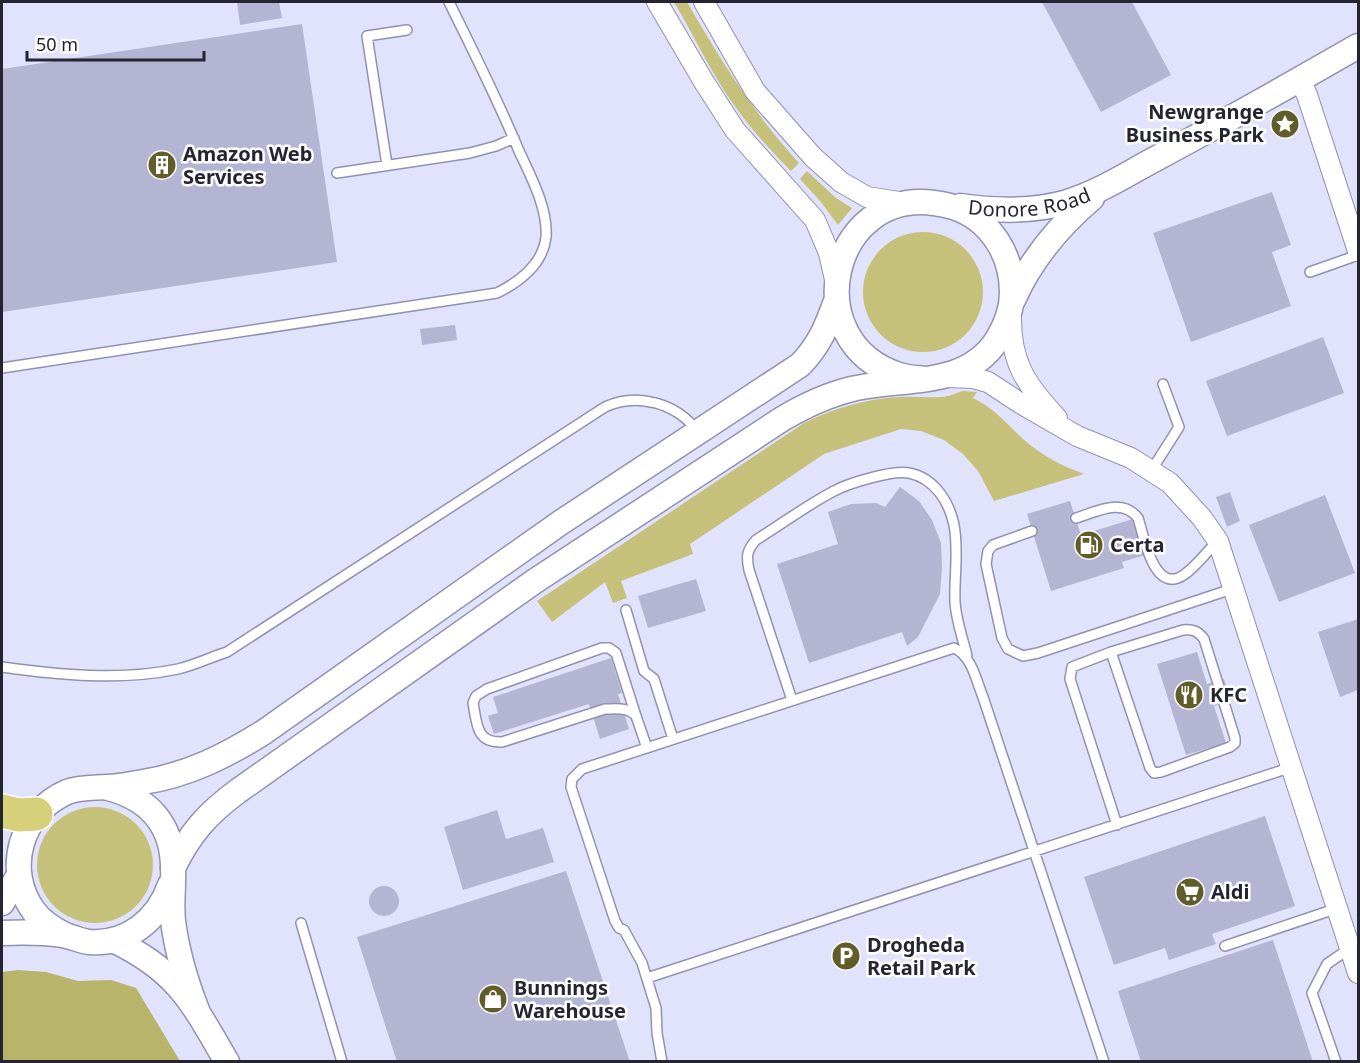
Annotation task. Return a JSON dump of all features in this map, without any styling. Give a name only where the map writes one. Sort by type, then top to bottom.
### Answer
[{"type":"highway","points":[[2,811],[19,815],[36,814]]},
{"type":"street","points":[[657,2],[735,130],[815,220],[829,253],[843,326],[857,348],[877,365],[900,376],[974,378],[988,382],[1077,436],[1131,458],[1170,483],[1202,518],[1218,541],[1359,973]]},
{"type":"street","points":[[704,2],[755,91],[813,157],[841,182],[867,197],[906,203],[925,201],[964,211],[982,223],[997,239],[1007,259],[1012,280],[1012,346],[1023,376],[1042,402],[1077,436]]},
{"type":"street","name":"Donore Road","points":[[943,204],[1024,210],[1064,202],[1113,183],[1359,46]]},
{"type":"street","points":[[1300,80],[1354,218],[1359,251]]},
{"type":"street","name":"Donore Road","points":[[1011,306],[1023,276],[1057,231],[1074,213],[1113,183]]},
{"type":"street","points":[[106,788],[180,774],[236,749],[560,523],[800,365],[812,353],[820,340],[836,292],[842,256],[857,232],[879,214],[906,203]]},
{"type":"street","points":[[226,1062],[197,1010],[188,987],[176,939],[172,900],[173,874],[172,849],[166,831],[156,815],[142,802],[125,792],[87,787],[68,792],[51,801],[36,814],[25,832],[19,853],[19,875],[24,894],[34,911],[48,926],[65,935],[88,942],[113,940],[134,932],[152,918],[165,900],[173,874],[182,849],[199,825],[238,791],[535,581],[790,415],[829,396],[854,389],[935,378],[971,365],[993,346],[1004,329],[1011,306]]},
{"type":"street","points":[[2,903],[19,875]]},
{"type":"street","points":[[2,933],[28,932],[65,935]]},
{"type":"street","points":[[113,940],[136,951],[170,975],[197,1010]]},
{"type":"lane","points":[[2,368],[497,293],[526,275],[539,258],[546,239],[545,213],[514,138],[449,2]]},
{"type":"lane","points":[[387,165],[367,36],[407,30]]},
{"type":"lane","points":[[337,173],[470,153],[514,138]]},
{"type":"lane","points":[[1311,272],[1359,255]]},
{"type":"lane","points":[[1151,471],[1179,427],[1163,384]]},
{"type":"lane","points":[[2,667],[46,673],[114,676],[179,669],[227,652],[583,421],[616,402],[640,399],[670,408],[692,423],[698,432]]},
{"type":"lane","points":[[792,700],[749,570],[748,549],[756,540],[835,490],[871,477],[908,473],[927,480],[944,497],[951,510],[957,561],[954,583],[955,606],[968,658],[1035,851],[1104,1062]]},
{"type":"lane","points":[[1076,518],[1116,506],[1133,512],[1138,518],[1154,568],[1160,575],[1168,578],[1178,578],[1186,574],[1218,541]]},
{"type":"lane","points":[[1032,531],[993,545],[988,551],[986,564],[1002,638],[1008,649],[1023,656],[1232,589]]},
{"type":"lane","points":[[626,610],[644,671],[654,679],[673,739]]},
{"type":"lane","points":[[1110,652],[1150,768],[1154,773],[1230,747],[1235,743],[1235,738],[1204,639],[1198,632],[1190,629],[1183,630],[1110,652],[1072,667],[1070,679],[1117,825]]},
{"type":"lane","points":[[636,716],[629,711],[606,709],[502,742],[489,742],[481,736],[473,703],[476,696],[487,689],[602,648],[609,648],[616,653],[647,748]]},
{"type":"lane","points":[[662,1062],[657,1033],[658,1016],[647,978],[642,963],[624,930],[619,928],[615,921],[571,787],[572,779],[582,769],[947,650],[954,648],[968,658]]},
{"type":"lane","points":[[647,978],[1292,767]]},
{"type":"lane","points":[[1225,946],[1338,908]]},
{"type":"lane","points":[[301,923],[342,1062]]},
{"type":"lane","points":[[1336,1062],[1312,993],[1327,964],[1350,948]]},
{"type":"shaded area","points":[[674,2],[687,2],[738,86],[799,163],[791,171],[733,104],[711,70]]},
{"type":"shaded area","points":[[807,171],[836,198],[852,208],[838,225],[800,179]]},
{"type":"shaded area","points":[[923,232],[946,237],[965,250],[978,269],[983,292],[978,315],[965,334],[946,347],[923,352],[900,347],[881,334],[868,315],[863,292],[868,269],[881,250],[900,237]]},
{"type":"shaded area","points":[[963,391],[977,392],[973,398],[994,412],[1030,445],[1052,460],[1084,474],[994,501],[978,471],[963,454],[944,440],[921,431],[901,429],[824,454],[690,544],[693,554],[621,581],[627,598],[613,603],[605,582],[552,622],[537,601],[804,423],[862,402],[899,397],[944,397]]},
{"type":"shaded area","points":[[95,807],[117,811],[136,824],[149,843],[153,865],[149,887],[136,906],[117,919],[95,923],[73,919],[54,906],[41,887],[37,865],[41,843],[54,824],[73,811]]},
{"type":"shaded area","points":[[18,970],[46,972],[78,981],[111,980],[136,988],[180,1061],[3,1061],[2,972]]},
{"type":"building","points":[[237,2],[279,2],[282,18],[240,25]]},
{"type":"building","points":[[1042,2],[1132,2],[1171,75],[1101,112]]},
{"type":"building","name":"Amazon Web Services","points":[[302,24],[337,262],[2,312],[2,69]]},
{"type":"building","points":[[1272,192],[1291,245],[1272,252],[1291,306],[1191,342],[1153,233]]},
{"type":"building","points":[[455,325],[457,340],[422,345],[420,329]]},
{"type":"building","points":[[1323,337],[1344,393],[1227,436],[1206,381]]},
{"type":"building","points":[[900,487],[919,501],[932,520],[941,543],[940,594],[918,637],[907,646],[902,632],[809,663],[777,564],[838,544],[828,512],[851,504],[876,503],[885,507]]},
{"type":"building","points":[[1230,492],[1240,521],[1227,527],[1216,497]]},
{"type":"building","points":[[1325,495],[1355,573],[1279,602],[1249,525]]},
{"type":"building","points":[[1070,501],[1081,535],[1133,519],[1145,555],[1122,562],[1124,568],[1051,591],[1027,514]]},
{"type":"building","points":[[696,579],[706,611],[648,628],[638,596]]},
{"type":"building","points":[[1358,619],[1358,690],[1340,697],[1318,632]]},
{"type":"building","name":"KFC","points":[[1197,652],[1207,684],[1224,679],[1231,700],[1214,706],[1226,743],[1186,755],[1157,664]]},
{"type":"building","points":[[611,658],[622,693],[618,694],[629,729],[600,739],[589,704],[494,734],[488,716],[498,713],[493,697]]},
{"type":"building","points":[[497,810],[506,839],[543,828],[554,862],[463,890],[444,827]]},
{"type":"building","name":"Aldi","points":[[1265,816],[1295,906],[1212,934],[1216,944],[1169,960],[1165,948],[1114,965],[1084,877]]},
{"type":"building","name":"Bunnings Warehouse","points":[[566,871],[630,1062],[397,1062],[357,937]]},
{"type":"building","points":[[384,886],[395,890],[399,901],[395,912],[384,916],[373,912],[369,901],[373,890]]},
{"type":"building","points":[[1273,940],[1313,1062],[1141,1062],[1118,991]]},
{"type":"place","name":"Newgrange Business Park","points":[[1285,124]]},
{"type":"place","name":"Amazon Web Services","points":[[162,165]]},
{"type":"place","name":"Certa","points":[[1089,545]]},
{"type":"place","name":"KFC","points":[[1189,695]]},
{"type":"place","name":"Aldi","points":[[1190,892]]},
{"type":"place","name":"Drogheda Retail Park","points":[[846,956]]},
{"type":"place","name":"Bunnings Warehouse","points":[[493,999]]}]
